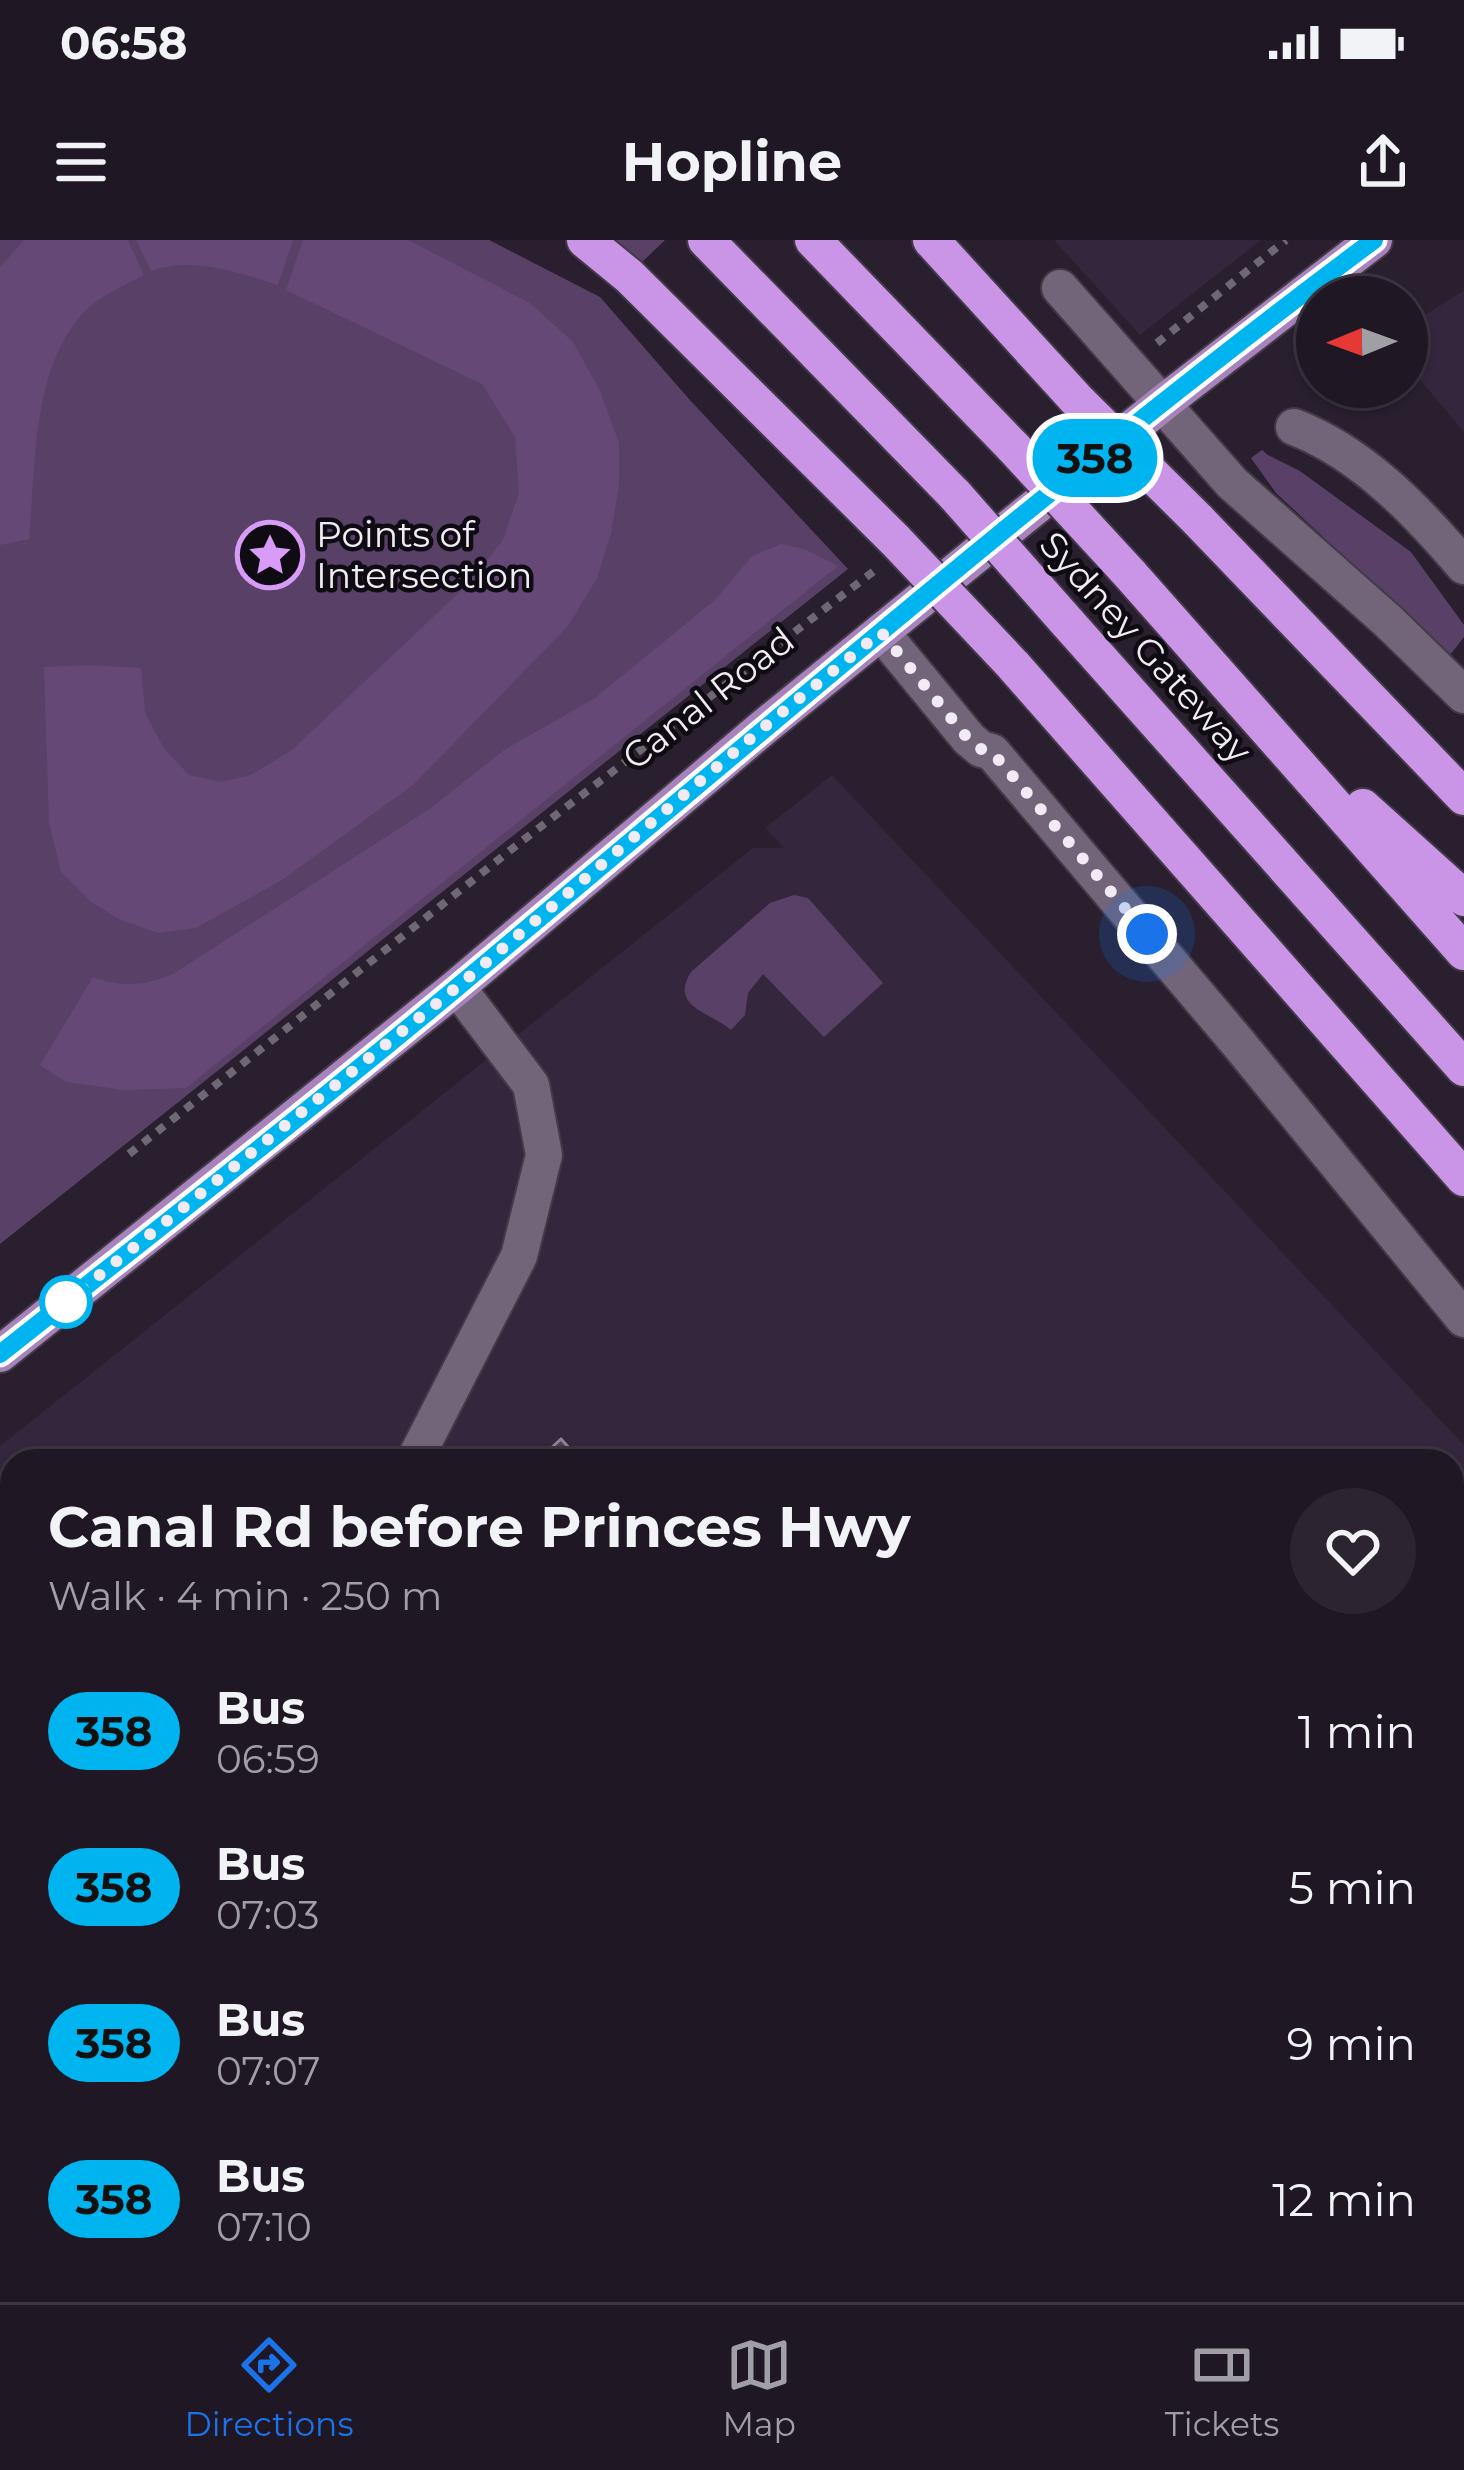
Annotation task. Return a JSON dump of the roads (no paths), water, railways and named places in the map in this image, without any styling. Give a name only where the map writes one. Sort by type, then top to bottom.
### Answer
[{"type":"highway","points":[[585,240],[629,276],[887,554],[1012,664],[1464,1178]]},
{"type":"highway","name":"Sydney Gateway","points":[[706,240],[955,495],[1464,1068]]},
{"type":"highway","name":"Sydney Gateway","points":[[813,240],[1129,573],[1464,952]]},
{"type":"highway","points":[[932,240],[1076,399],[1464,797]]},
{"type":"highway","points":[[1236,692],[1464,898]]},
{"type":"main road","name":"Canal Road","points":[[0,1354],[457,987],[881,632],[1374,240]]},
{"type":"lane","points":[[1060,288],[1232,483],[1464,695]]},
{"type":"lane","points":[[1294,427],[1326,439],[1361,465],[1402,500],[1464,566]]},
{"type":"lane","points":[[881,632],[969,740],[992,752],[1464,1319]]},
{"type":"lane","points":[[420,1449],[519,1256],[544,1155],[531,1085],[457,987]]},
{"type":"place","name":"Points of Intersection","points":[[270,555]]}]
